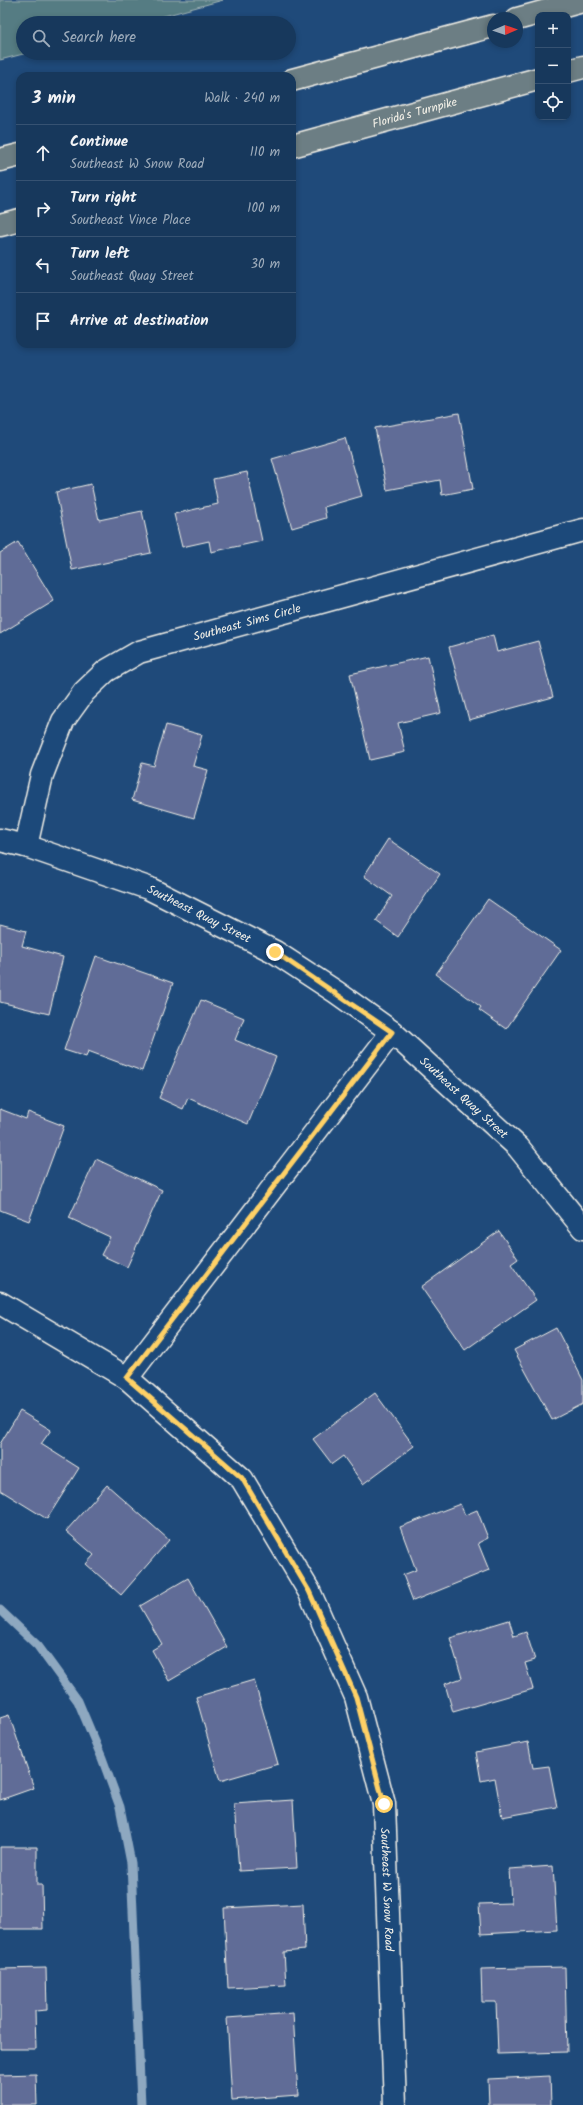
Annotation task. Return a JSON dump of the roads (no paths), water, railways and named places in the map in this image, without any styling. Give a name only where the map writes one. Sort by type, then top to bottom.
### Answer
[{"type":"highway","points":[[523,17],[583,1]]},
{"type":"highway","points":[[296,79],[487,28]]},
{"type":"highway","points":[[571,70],[583,67]]},
{"type":"highway","name":"Florida's Turnpike","points":[[296,145],[535,80]]},
{"type":"highway","points":[[0,160],[16,156]]},
{"type":"highway","points":[[0,225],[16,221]]},
{"type":"street","name":"Southeast Sims Circle","points":[[26,846],[42,775],[63,721],[84,692],[106,671],[139,652],[583,530]]},
{"type":"street","name":"Southeast Quay Street","points":[[0,840],[26,846],[148,888],[275,952],[392,1032],[518,1147],[583,1228]]},
{"type":"street","points":[[127,1378],[392,1032]]},
{"type":"street","name":"Southeast W Snow Road","points":[[0,1303],[127,1378],[242,1478],[309,1591],[356,1697],[384,1804],[395,2105]]},
{"type":"waterway","points":[[0,1610],[38,1646],[78,1701],[102,1758],[120,1807],[131,1863],[141,2105]]}]
